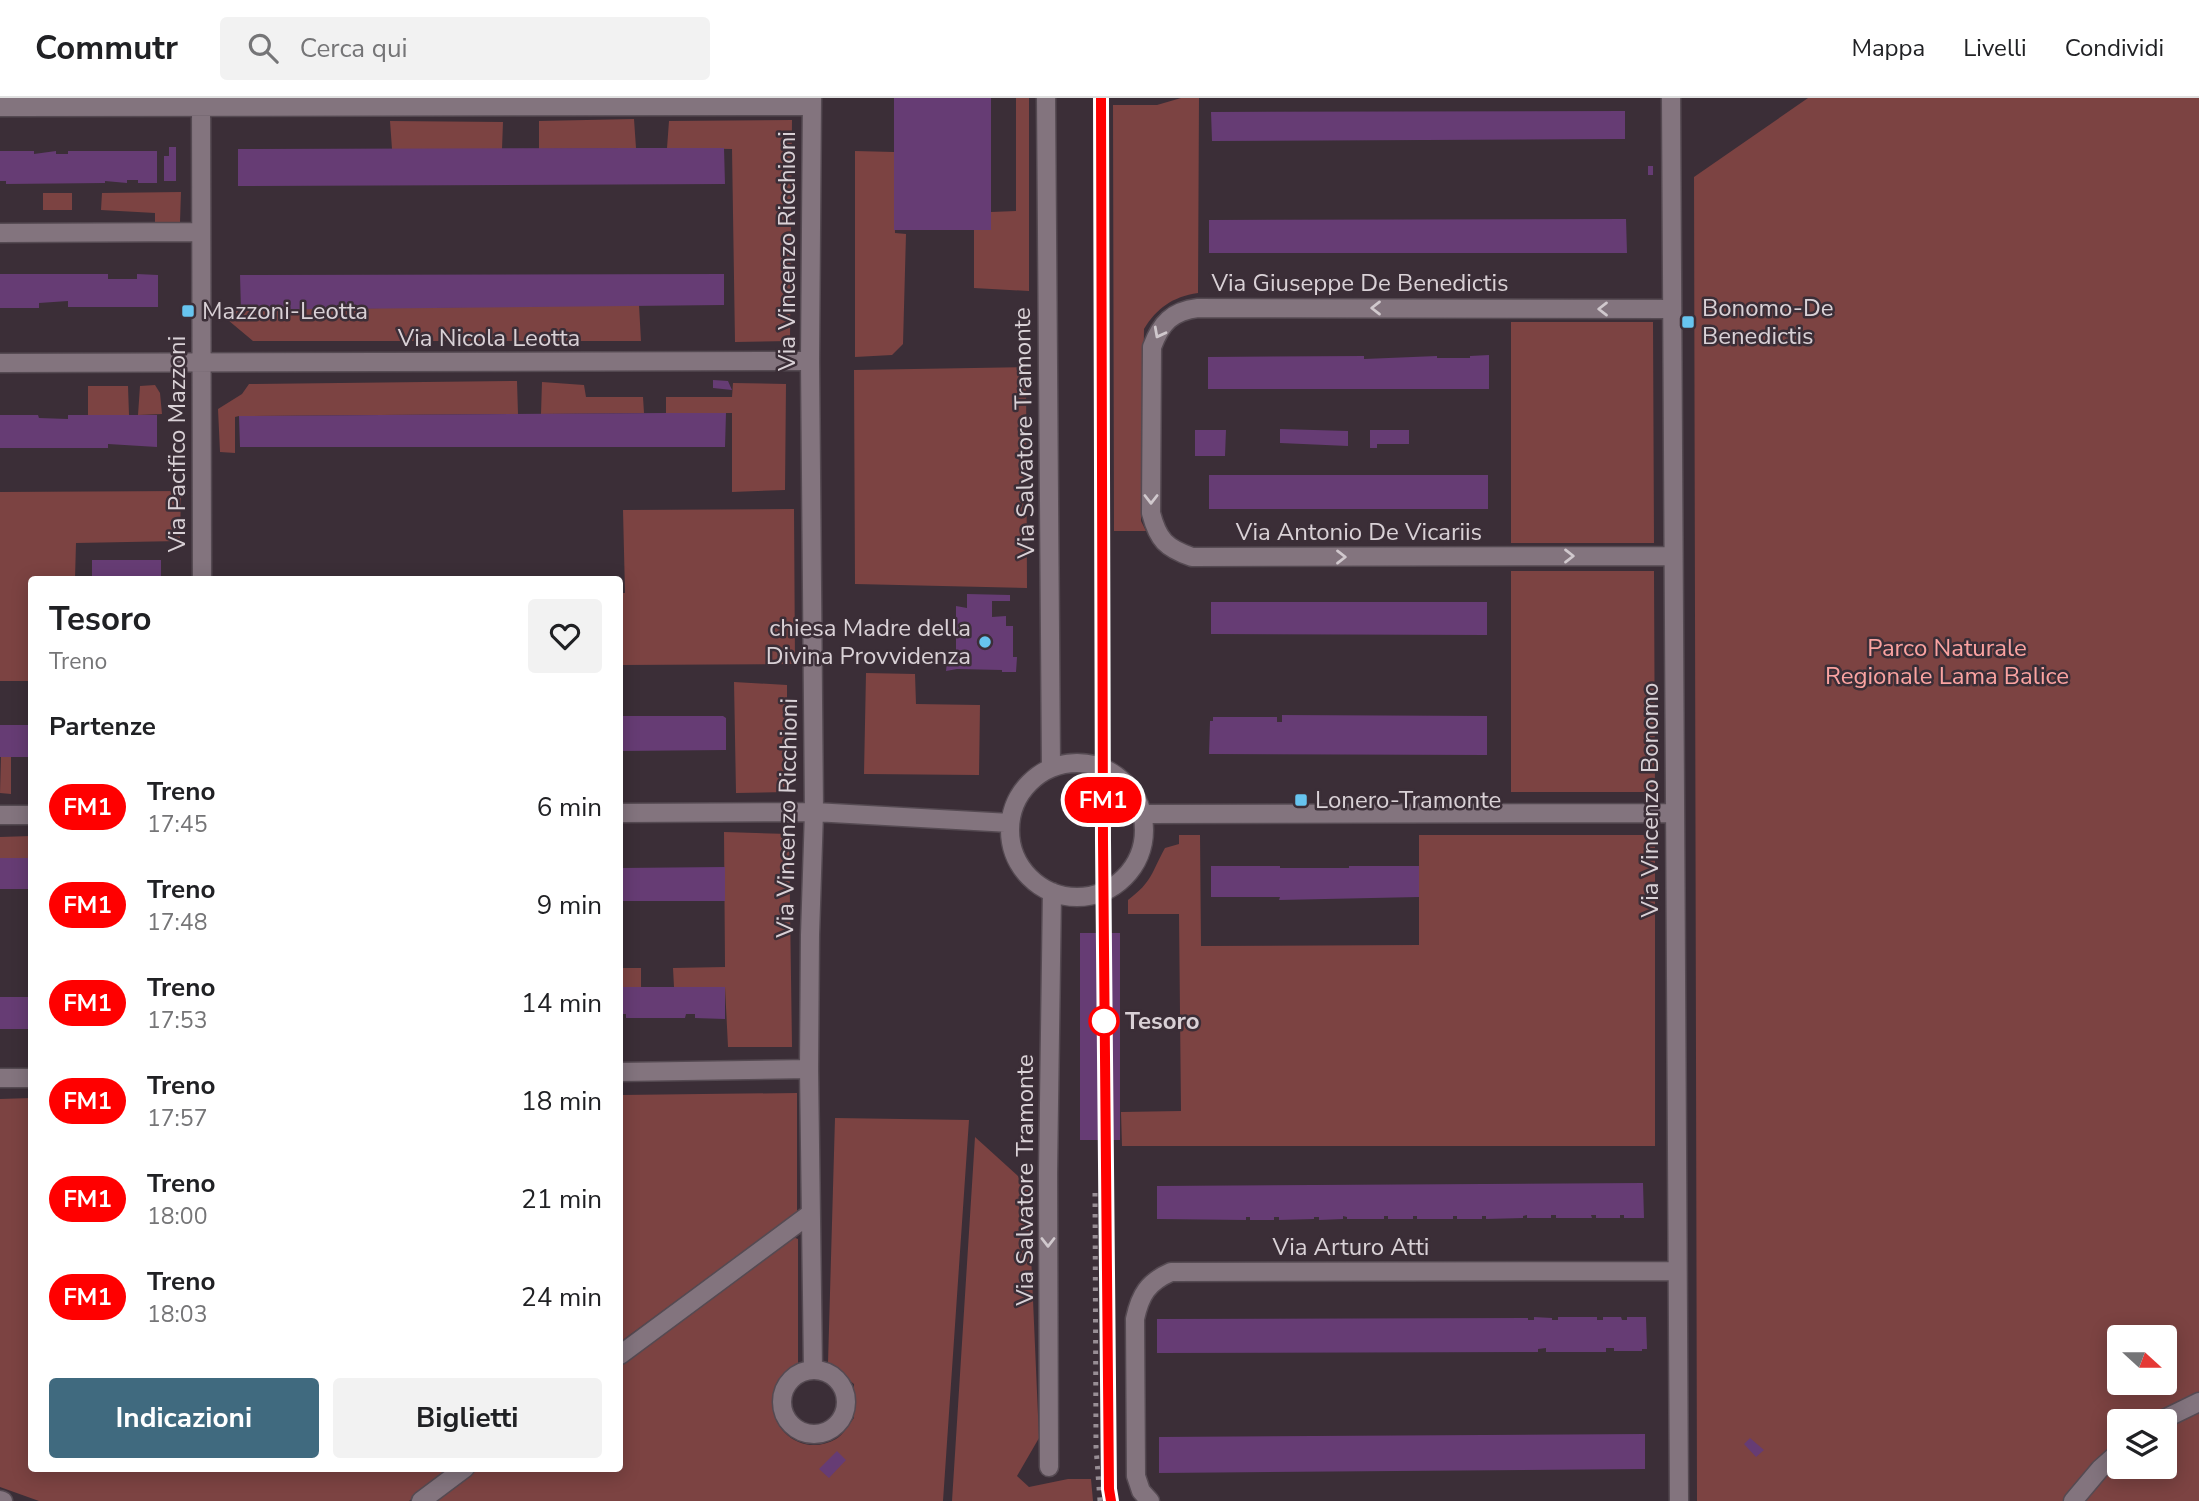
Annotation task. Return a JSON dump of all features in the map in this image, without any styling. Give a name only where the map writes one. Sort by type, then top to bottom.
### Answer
[{"type":"street","name":"Via Salvatore Tramonte","points":[[1046,98],[1051,768]]},
{"type":"street","name":"Via Vincenzo Bonomo","points":[[1671,98],[1679,1501]]},
{"type":"street","points":[[0,107],[201,103],[812,102]]},
{"type":"street","name":"Via Vincenzo Ricchioni","points":[[812,102],[810,361],[814,812],[809,1069],[813,1370]]},
{"type":"street","name":"Via Pacifico Mazzoni","points":[[201,103],[202,576]]},
{"type":"street","points":[[0,233],[201,232]]},
{"type":"street","name":"Via Giuseppe De Benedictis","points":[[1152,431],[1152,347],[1158,331],[1169,317],[1183,309],[1672,309]]},
{"type":"street","name":"Via Nicola Leotta","points":[[0,363],[810,361]]},
{"type":"street","name":"Via Antonio De Vicariis","points":[[1152,431],[1151,513],[1154,527],[1162,541],[1175,551],[1192,557],[1673,556]]},
{"type":"street","points":[[1079,763],[1108,770],[1124,782],[1136,797],[1143,814],[1144,836],[1138,856],[1128,874],[1112,887],[1093,895],[1072,897],[1052,892],[1034,881],[1020,865],[1012,845],[1010,823],[1014,805],[1023,790],[1036,777],[1051,768],[1079,763]]},
{"type":"street","points":[[623,813],[814,812],[1010,823]]},
{"type":"street","points":[[1143,814],[1675,813]]},
{"type":"street","points":[[0,814],[28,815]]},
{"type":"street","name":"Via Salvatore Tramonte","points":[[1049,1467],[1048,1173],[1052,892]]},
{"type":"street","points":[[623,1072],[809,1069]]},
{"type":"street","points":[[0,1078],[28,1078]]},
{"type":"street","points":[[623,1352],[810,1214]]},
{"type":"street","name":"Via Arturo Atti","points":[[1150,1501],[1141,1491],[1136,1476],[1135,1319],[1139,1301],[1147,1287],[1171,1272],[1677,1271]]},
{"type":"street","points":[[2177,1413],[2199,1402]]},
{"type":"street","points":[[2073,1501],[2107,1463]]},
{"type":"street","points":[[421,1501],[460,1472]]},
{"type":"green space","points":[[1016,98],[1029,98],[1029,291],[974,288],[974,230],[991,212],[1016,211]]},
{"type":"green space","points":[[1181,98],[1199,98],[1198,293],[1180,297],[1166,305],[1144,329],[1141,521],[1146,531],[1114,531],[1113,105],[1157,105]]},
{"type":"green space","name":"Parco Naturale Regionale Lama Balice","points":[[1808,98],[2199,98],[2199,1501],[1697,1501],[1694,177]]},
{"type":"green space","points":[[634,119],[636,148],[539,149],[539,121]]},
{"type":"green space","points":[[792,120],[790,341],[735,342],[732,149],[667,148],[669,121]]},
{"type":"green space","points":[[390,121],[503,122],[502,149],[392,149]]},
{"type":"green space","points":[[855,151],[894,152],[895,233],[906,234],[903,344],[892,355],[855,357]]},
{"type":"green space","points":[[181,192],[180,222],[155,222],[155,213],[101,210],[102,193]]},
{"type":"green space","points":[[43,193],[72,193],[72,210],[43,210]]},
{"type":"green space","points":[[639,305],[641,341],[253,341],[216,310]]},
{"type":"green space","points":[[1511,322],[1653,322],[1654,543],[1511,543]]},
{"type":"green space","points":[[1026,367],[1027,588],[855,584],[854,370]]},
{"type":"green space","points":[[517,381],[518,414],[239,416],[235,417],[235,453],[220,452],[218,409],[242,394],[249,384]]},
{"type":"green space","points":[[542,382],[584,385],[586,397],[643,397],[644,413],[541,414]]},
{"type":"green space","points":[[733,383],[786,384],[785,490],[732,492],[732,413],[666,413],[666,397],[732,397]]},
{"type":"green space","points":[[155,385],[160,393],[162,414],[138,415],[140,386]]},
{"type":"green space","points":[[88,386],[128,386],[129,415],[88,415]]},
{"type":"green space","points":[[181,491],[180,541],[76,543],[75,576],[28,576],[28,681],[0,681],[0,492]]},
{"type":"green space","points":[[794,509],[795,664],[623,665],[623,510]]},
{"type":"green space","points":[[1511,571],[1654,571],[1655,792],[1511,792]]},
{"type":"green space","points":[[866,673],[915,674],[916,704],[980,705],[979,775],[864,774]]},
{"type":"green space","points":[[734,682],[787,685],[787,792],[736,793]]},
{"type":"green space","points":[[1,757],[11,757],[11,794],[0,793]]},
{"type":"green space","points":[[724,832],[789,834],[792,1047],[728,1047],[725,987],[674,987],[673,968],[725,967]]},
{"type":"green space","points":[[1179,835],[1200,835],[1201,946],[1419,945],[1419,835],[1655,835],[1655,1146],[1122,1146],[1121,1112],[1181,1111],[1179,914],[1128,914],[1128,900],[1147,882],[1165,848],[1179,844]]},
{"type":"green space","points":[[28,836],[28,858],[0,858],[0,837]]},
{"type":"green space","points":[[623,968],[641,968],[641,987],[623,987]]},
{"type":"green space","points":[[797,1093],[797,1212],[623,1340],[623,1095]]},
{"type":"green space","points":[[28,1098],[28,1472],[447,1472],[409,1501],[39,1501],[0,1487],[0,1099]]},
{"type":"green space","points":[[835,1118],[969,1120],[943,1501],[434,1501],[474,1472],[623,1472],[623,1363],[793,1237],[798,1239],[798,1366],[777,1384],[773,1412],[778,1424],[796,1441],[809,1445],[836,1439],[854,1418],[854,1384],[828,1363]]},
{"type":"green space","points":[[975,1137],[1028,1185],[1039,1438],[1017,1476],[1029,1487],[1068,1479],[1091,1479],[1093,1501],[952,1501]]},
{"type":"building","points":[[894,98],[991,98],[991,230],[894,230]]},
{"type":"building","points":[[1625,111],[1625,139],[1212,141],[1211,112]]},
{"type":"building","points":[[169,147],[176,147],[176,181],[164,181],[164,156],[169,156]]},
{"type":"building","points":[[724,148],[725,184],[238,186],[238,149]]},
{"type":"building","points":[[0,151],[34,151],[34,154],[56,151],[56,154],[68,154],[68,151],[157,151],[157,183],[127,180],[127,183],[105,181],[6,184],[6,181],[0,181]]},
{"type":"building","points":[[1648,166],[1653,166],[1653,175],[1648,175]]},
{"type":"building","points":[[1626,219],[1627,253],[1209,253],[1209,220]]},
{"type":"building","points":[[0,274],[108,274],[108,279],[137,279],[137,274],[158,275],[158,307],[68,307],[68,301],[39,303],[39,308],[0,308]]},
{"type":"building","points":[[724,274],[724,305],[241,310],[240,275]]},
{"type":"building","points":[[1489,355],[1489,389],[1208,389],[1208,357],[1364,356],[1364,359],[1437,356],[1470,358]]},
{"type":"building","points":[[713,380],[728,381],[732,390],[713,388]]},
{"type":"building","points":[[726,413],[725,447],[240,447],[239,416]]},
{"type":"building","points":[[0,415],[38,415],[39,418],[68,419],[68,415],[157,415],[157,447],[108,444],[108,448],[0,448]]},
{"type":"building","points":[[1280,429],[1348,431],[1348,446],[1280,443]]},
{"type":"building","points":[[1195,430],[1226,430],[1225,456],[1195,456]]},
{"type":"building","points":[[1370,430],[1409,430],[1409,444],[1377,444],[1377,448],[1370,448]]},
{"type":"building","points":[[1209,475],[1488,475],[1488,509],[1209,509]]},
{"type":"building","points":[[92,560],[161,560],[161,576],[92,576]]},
{"type":"building","name":"chiesa Madre della Divina Provvidenza","points":[[967,594],[1010,595],[1010,601],[992,601],[992,617],[1006,616],[1006,626],[1013,626],[1016,672],[957,669],[946,671],[947,662],[956,661],[956,606],[967,608]]},
{"type":"building","points":[[1211,602],[1487,602],[1487,635],[1211,634]]},
{"type":"building","points":[[1282,715],[1487,716],[1487,755],[1209,754],[1210,721],[1213,721],[1213,717],[1277,717],[1277,722],[1282,722]]},
{"type":"building","points":[[623,716],[723,716],[726,718],[726,750],[623,751]]},
{"type":"building","points":[[0,725],[28,725],[28,757],[0,757]]},
{"type":"building","points":[[0,858],[28,858],[28,889],[0,889]]},
{"type":"building","points":[[1211,866],[1419,866],[1419,897],[1279,900],[1280,897],[1211,897]]},
{"type":"building","points":[[725,867],[725,901],[623,901],[623,868]]},
{"type":"building","points":[[1080,933],[1120,933],[1120,1140],[1080,1140]]},
{"type":"building","points":[[623,987],[725,987],[725,1019],[695,1018],[695,1014],[686,1014],[685,1018],[626,1018],[626,1014],[623,1014]]},
{"type":"building","points":[[0,997],[28,997],[28,1029],[0,1029]]},
{"type":"building","points":[[1643,1183],[1644,1218],[1624,1218],[1624,1215],[1620,1215],[1620,1218],[1596,1218],[1596,1215],[1591,1215],[1592,1218],[1556,1218],[1556,1215],[1551,1215],[1551,1218],[1527,1218],[1527,1215],[1523,1218],[1486,1219],[1486,1216],[1482,1216],[1482,1219],[1457,1219],[1457,1216],[1453,1216],[1453,1219],[1417,1219],[1417,1216],[1413,1216],[1413,1219],[1388,1219],[1388,1216],[1384,1216],[1384,1219],[1347,1219],[1343,1216],[1343,1219],[1319,1220],[1319,1217],[1279,1220],[1279,1217],[1274,1217],[1274,1220],[1250,1220],[1250,1217],[1246,1217],[1246,1220],[1157,1219],[1157,1186]]},
{"type":"building","points":[[1534,1317],[1558,1320],[1558,1317],[1597,1317],[1597,1320],[1603,1320],[1603,1317],[1621,1317],[1622,1320],[1627,1320],[1627,1317],[1646,1317],[1647,1349],[1614,1351],[1614,1348],[1606,1348],[1606,1352],[1546,1352],[1546,1348],[1538,1349],[1538,1352],[1157,1353],[1157,1319],[1534,1320]]},
{"type":"building","points":[[1645,1434],[1645,1469],[1159,1473],[1159,1437]]},
{"type":"building","points":[[1750,1438],[1764,1450],[1756,1457],[1744,1444]]},
{"type":"building","points":[[837,1451],[846,1460],[829,1478],[819,1469]]},
{"type":"railway","points":[[1101,98],[1103,841],[1111,1501]]},
{"type":"railway","points":[[1095,1193],[1096,1447],[1100,1501]]},
{"type":"train","name":"FM1","points":[[1101,98],[1104,1021],[1111,1501]]},
{"type":"place","name":"Mazzoni-Leotta","points":[[188,311]]},
{"type":"place","name":"Bonomo-De Benedictis","points":[[1688,322]]},
{"type":"place","name":"chiesa Madre della Divina Provvidenza","points":[[985,642]]},
{"type":"place","name":"Lonero-Tramonte","points":[[1301,800]]},
{"type":"place","name":"Tesoro","points":[[1104,1021]]}]
